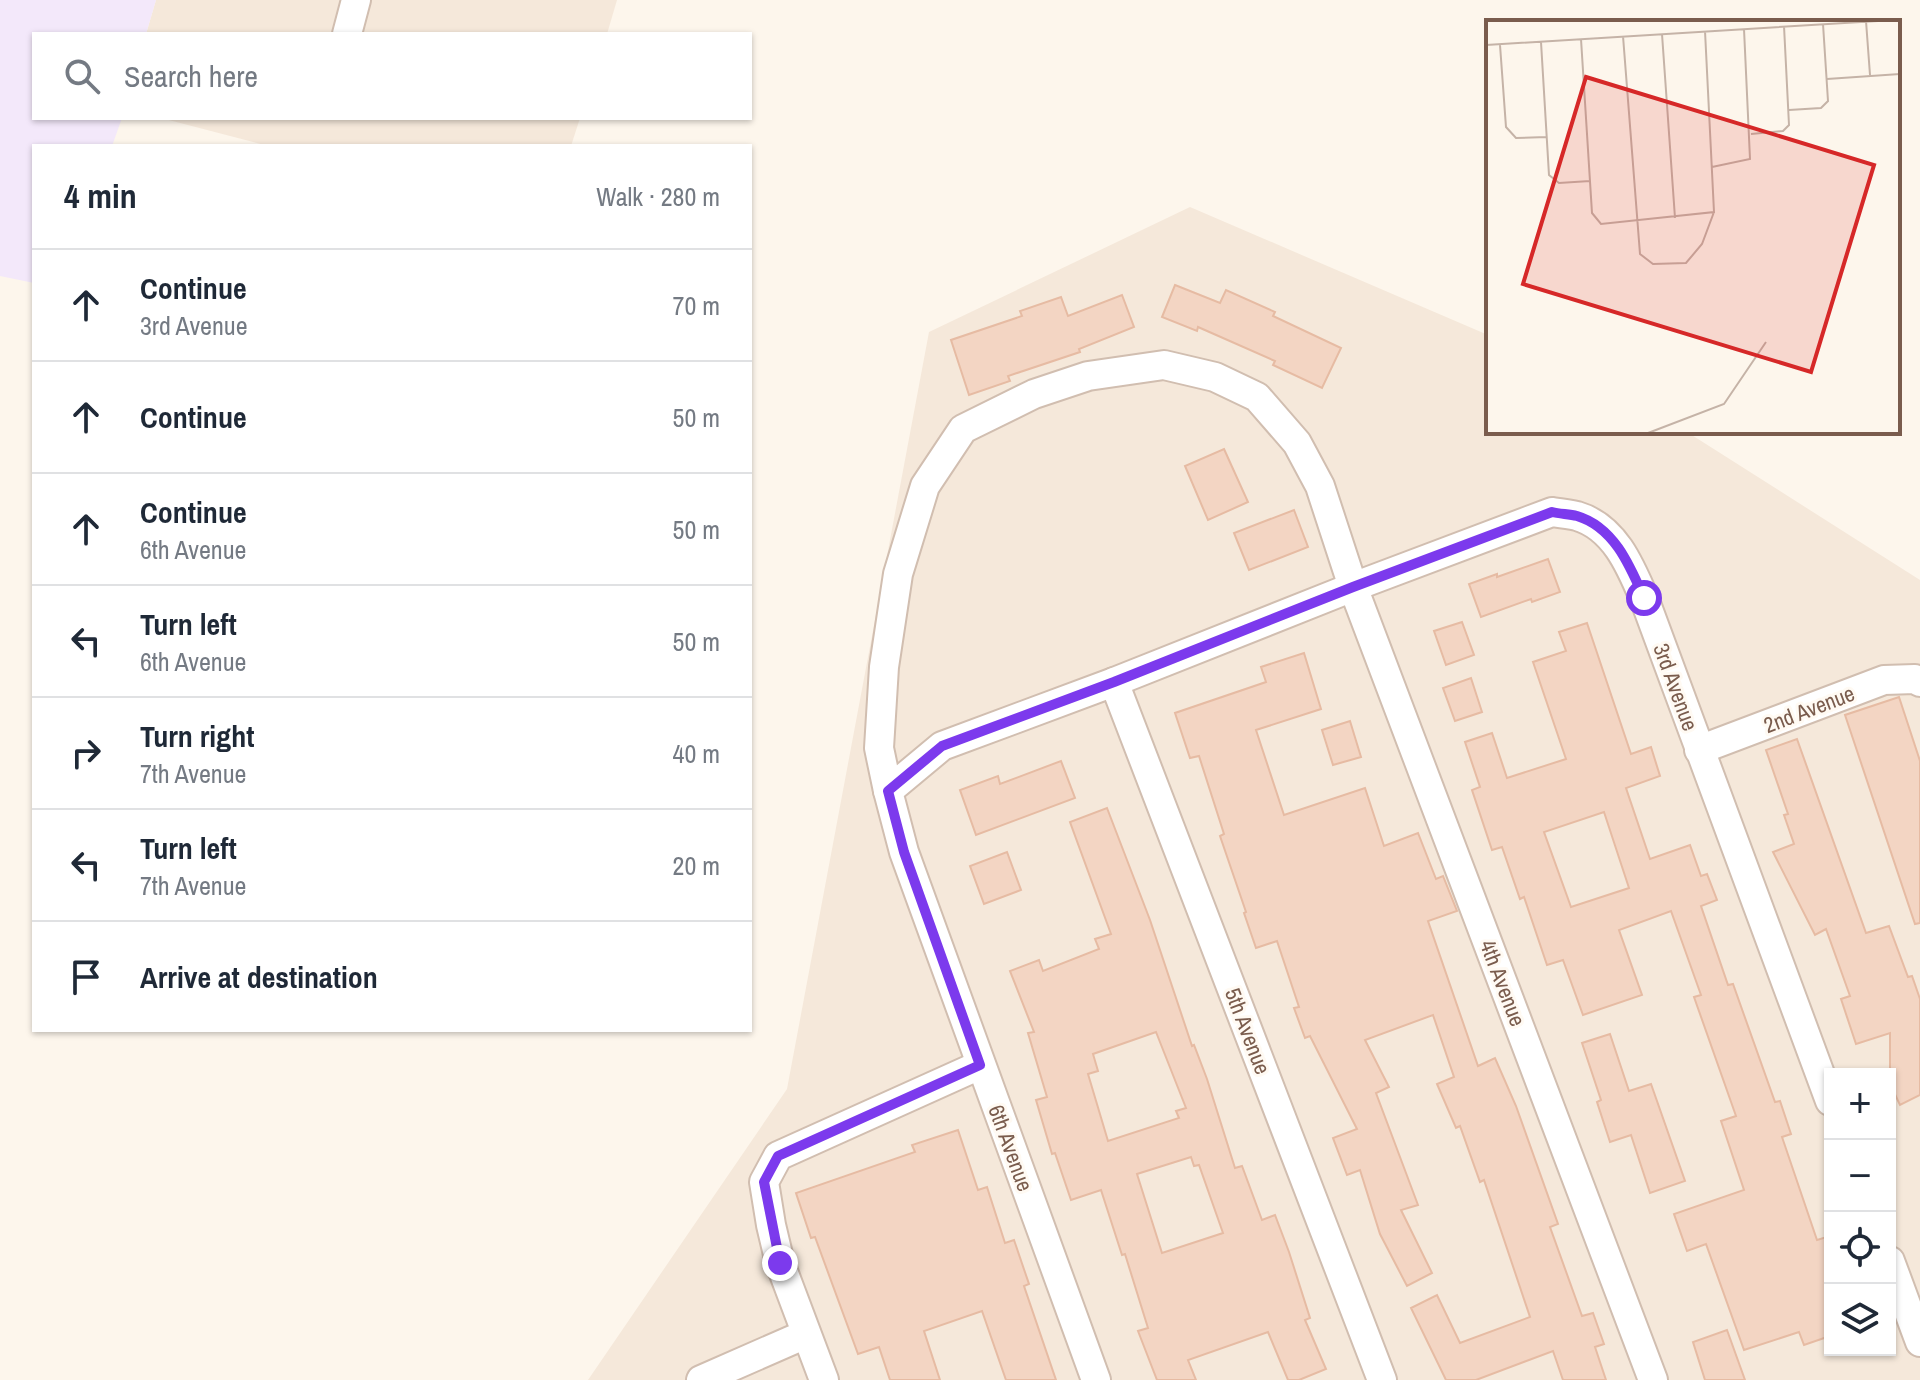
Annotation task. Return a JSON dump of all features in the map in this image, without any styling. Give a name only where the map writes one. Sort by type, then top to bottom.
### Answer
[{"type":"street","points":[[348,32],[356,0]]},
{"type":"street","name":"4th Avenue","points":[[888,791],[879,748],[884,667],[898,574],[925,486],[963,429],[1034,394],[1088,376],[1164,365],[1215,377],[1257,397],[1297,443],[1320,486],[1353,587],[1653,1380]]},
{"type":"street","name":"3rd Avenue","points":[[1114,682],[1552,512],[1579,517],[1603,531],[1627,559],[1644,598],[1824,1085]]},
{"type":"street","name":"2nd Avenue","points":[[1699,750],[1884,680],[1915,679],[1920,682]]},
{"type":"street","points":[[888,791],[942,746],[1114,682]]},
{"type":"street","name":"5th Avenue","points":[[1114,682],[1382,1380]]},
{"type":"street","name":"6th Avenue","points":[[888,791],[904,852],[1096,1380]]},
{"type":"street","points":[[824,1380],[780,1263],[764,1182],[778,1156],[980,1065]]},
{"type":"street","points":[[1896,1277],[1920,1342]]},
{"type":"street","points":[[701,1380],[806,1334]]},
{"type":"shaded area","points":[[0,0],[156,0],[147,32],[32,32],[32,120],[121,120],[113,144],[32,144],[32,283],[0,276]]},
{"type":"shaded area","points":[[156,0],[617,0],[608,32],[147,32]]},
{"type":"shaded area","points":[[169,120],[579,120],[572,144],[260,144]]},
{"type":"shaded area","points":[[1190,207],[1486,334],[1486,434],[1690,434],[1920,580],[1920,1380],[588,1380],[787,1089],[929,332]]},
{"type":"building","points":[[1175,285],[1220,303],[1226,290],[1275,312],[1273,316],[1341,348],[1322,388],[1273,365],[1275,361],[1198,327],[1197,331],[1162,317]]},
{"type":"building","points":[[1122,295],[1134,327],[1079,349],[1080,352],[1008,376],[1010,381],[969,395],[951,340],[1022,316],[1020,311],[1061,297],[1068,316]]},
{"type":"building","points":[[1224,449],[1248,502],[1208,520],[1185,466]]},
{"type":"building","points":[[1294,510],[1308,547],[1249,570],[1234,533]]},
{"type":"building","points":[[1548,559],[1560,592],[1481,617],[1469,584]]},
{"type":"building","points":[[1462,622],[1474,655],[1446,665],[1434,631]]},
{"type":"building","points":[[1587,623],[1631,754],[1651,747],[1660,776],[1626,788],[1650,859],[1690,845],[1701,876],[1707,874],[1717,900],[1701,906],[1728,985],[1733,984],[1775,1102],[1780,1101],[1791,1134],[1782,1137],[1817,1240],[1824,1238],[1824,1338],[1804,1345],[1799,1332],[1744,1350],[1706,1244],[1687,1251],[1674,1214],[1744,1190],[1721,1121],[1736,1116],[1694,997],[1701,995],[1671,911],[1619,930],[1642,995],[1583,1015],[1563,960],[1547,965],[1524,897],[1520,899],[1502,847],[1492,850],[1472,790],[1480,787],[1465,742],[1492,733],[1507,778],[1566,759],[1533,662],[1566,651],[1559,632]],"holes":[[[1604,812],[1629,888],[1571,907],[1544,832]]]},
{"type":"building","points":[[1304,653],[1321,709],[1256,730],[1284,815],[1365,788],[1384,846],[1418,833],[1436,879],[1443,876],[1457,911],[1428,921],[1478,1066],[1495,1058],[1516,1106],[1558,1224],[1550,1227],[1582,1316],[1593,1313],[1604,1344],[1595,1347],[1606,1380],[1563,1380],[1553,1351],[1476,1380],[1446,1380],[1411,1308],[1437,1295],[1460,1343],[1530,1317],[1484,1180],[1480,1182],[1460,1126],[1456,1128],[1437,1084],[1454,1077],[1433,1015],[1365,1040],[1389,1087],[1376,1093],[1418,1205],[1401,1210],[1432,1273],[1407,1286],[1380,1234],[1360,1170],[1347,1175],[1333,1138],[1357,1129],[1310,1036],[1305,1038],[1294,1008],[1299,1007],[1277,941],[1256,948],[1220,836],[1224,834],[1199,756],[1190,758],[1175,713],[1266,682],[1261,667]]},
{"type":"building","points":[[1471,678],[1482,712],[1455,721],[1443,688]]},
{"type":"building","points":[[1899,697],[1920,761],[1920,923],[1915,924],[1845,715]]},
{"type":"building","points":[[1350,721],[1361,757],[1333,765],[1322,730]]},
{"type":"building","points":[[1797,739],[1866,933],[1889,926],[1908,977],[1912,976],[1920,999],[1920,1095],[1900,1105],[1896,1097],[1896,1068],[1890,1068],[1890,1033],[1856,1044],[1841,999],[1850,996],[1826,929],[1815,935],[1773,852],[1794,844],[1784,815],[1788,814],[1766,750]]},
{"type":"building","points":[[1061,761],[1075,798],[976,835],[960,790],[998,776],[1000,784]]},
{"type":"building","points":[[1107,808],[1150,920],[1192,1046],[1207,1079],[1235,1168],[1242,1166],[1262,1220],[1275,1215],[1310,1318],[1305,1320],[1326,1369],[1299,1380],[1288,1380],[1268,1332],[1188,1360],[1196,1380],[1157,1380],[1138,1331],[1148,1328],[1101,1190],[1071,1200],[1055,1153],[1052,1154],[1036,1100],[1047,1097],[1028,1033],[1034,1032],[1010,971],[1039,960],[1043,971],[1099,949],[1095,939],[1111,934],[1070,822]],"holes":[[[1156,1032],[1186,1108],[1176,1111],[1179,1118],[1108,1141],[1088,1074],[1098,1071],[1093,1054]],[[1191,1157],[1194,1166],[1199,1165],[1223,1233],[1162,1253],[1137,1174]]]},
{"type":"building","points":[[1007,852],[1021,890],[984,904],[970,866]]},
{"type":"building","points":[[1610,1034],[1629,1091],[1651,1084],[1685,1181],[1650,1193],[1631,1135],[1610,1142],[1597,1102],[1601,1100],[1582,1043]]},
{"type":"building","points":[[958,1130],[978,1190],[987,1187],[1005,1243],[1014,1240],[1029,1284],[1024,1286],[1056,1380],[1006,1380],[982,1311],[924,1331],[940,1380],[890,1380],[879,1347],[858,1354],[815,1237],[811,1238],[796,1193],[915,1152],[912,1145]]},
{"type":"building","points":[[1727,1330],[1745,1380],[1705,1380],[1693,1342]]},
{"type":"route","points":[[780,1263],[764,1182],[778,1156],[980,1065],[904,852],[888,791],[942,746],[1552,512],[1579,517],[1603,531],[1627,559],[1644,598]]}]
